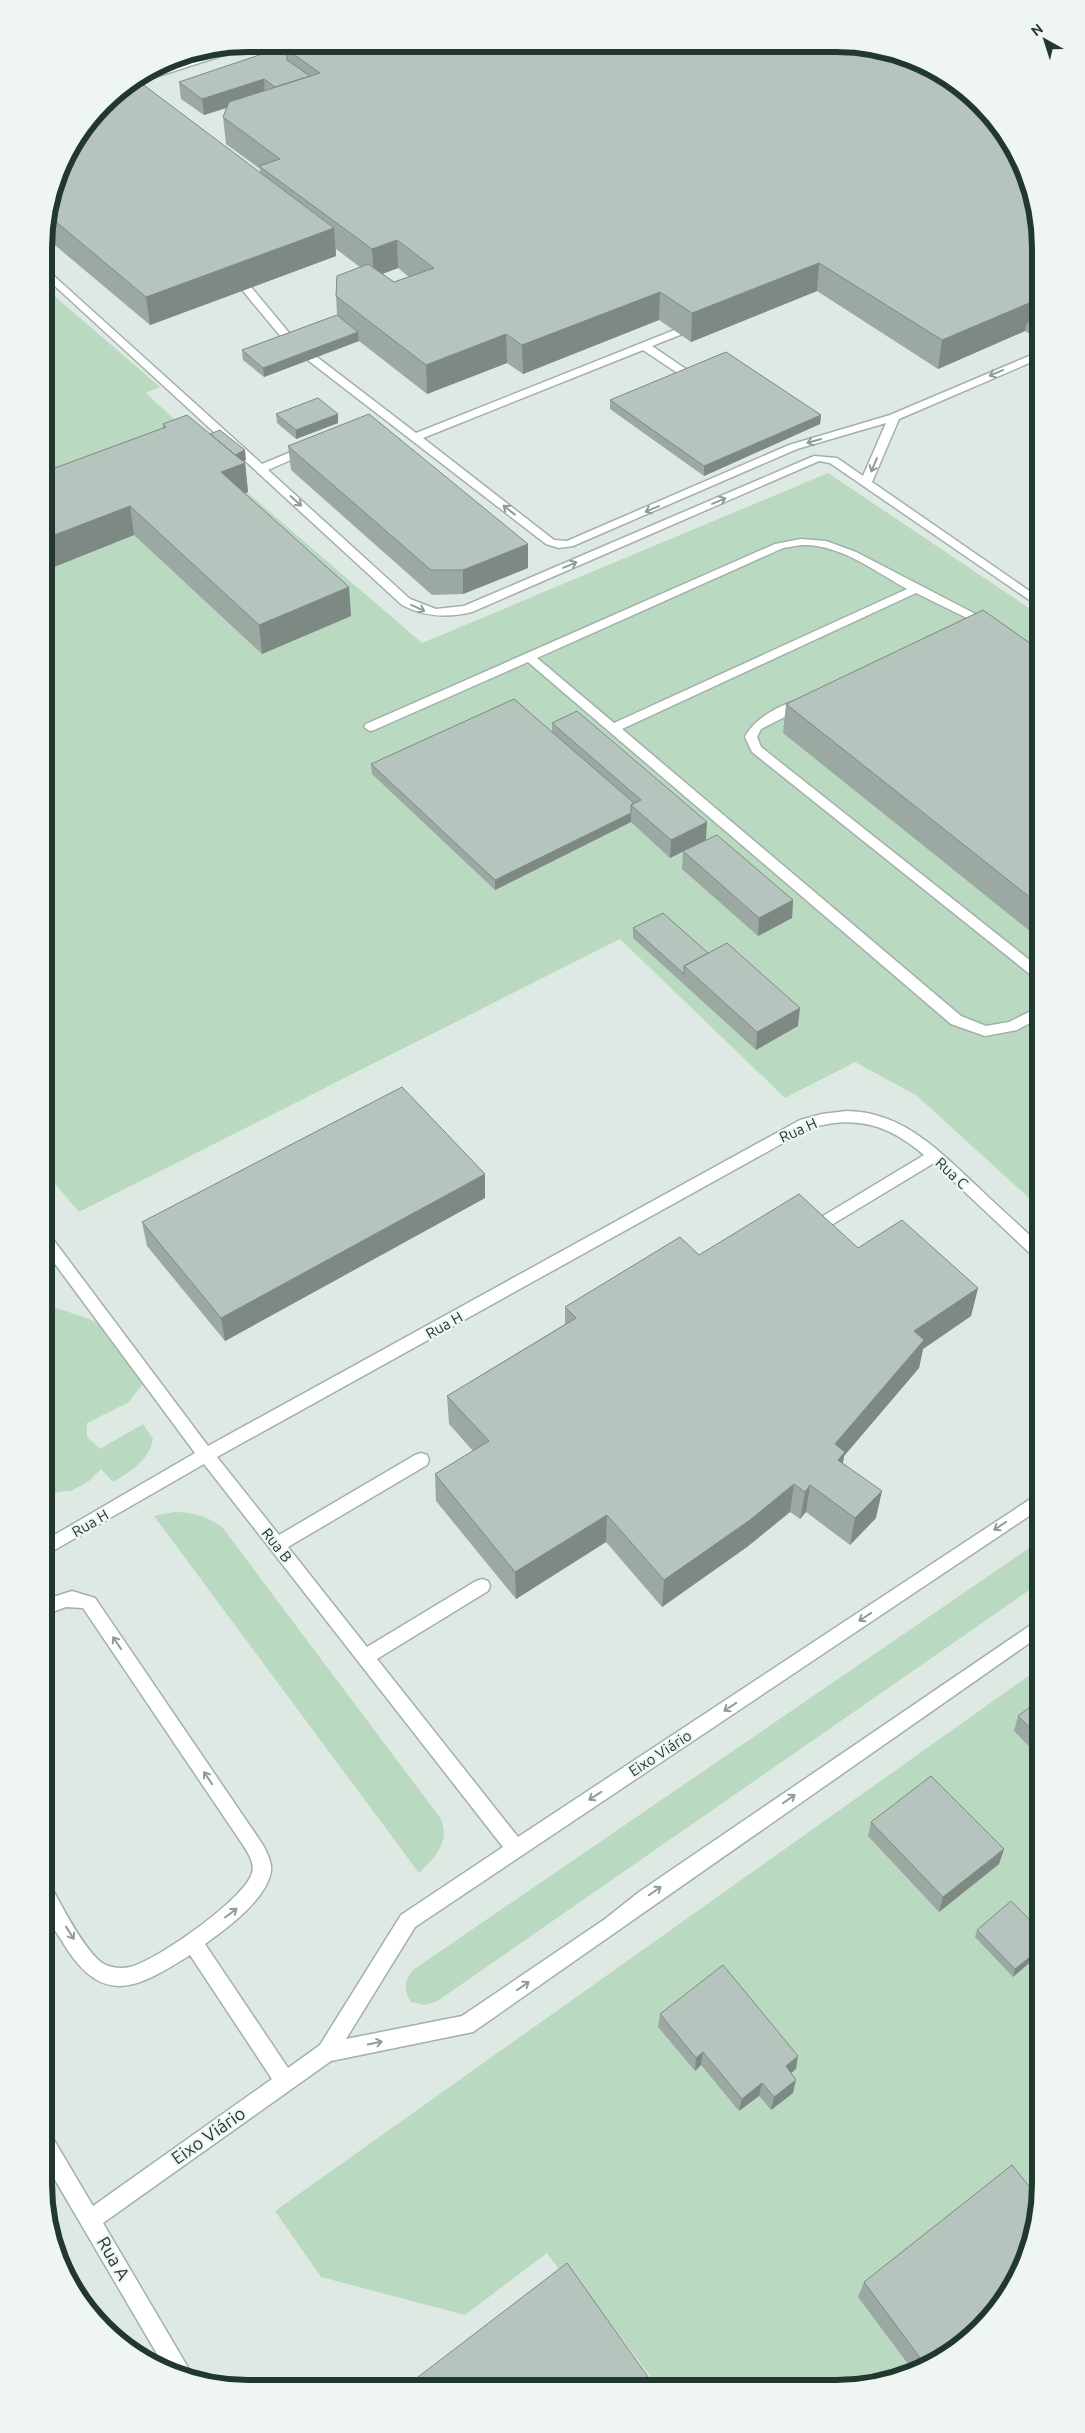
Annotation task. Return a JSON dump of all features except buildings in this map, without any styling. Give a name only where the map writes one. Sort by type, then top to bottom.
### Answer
[{"type":"street","points":[[165,71],[220,54]]},
{"type":"street","points":[[52,277],[406,602],[418,609],[433,613],[450,614],[468,610],[818,458],[833,460],[1032,598]]},
{"type":"street","points":[[247,289],[291,342]]},
{"type":"street","points":[[416,437],[703,322]]},
{"type":"street","points":[[644,346],[689,376]]},
{"type":"street","points":[[313,358],[383,418],[416,437],[550,542],[559,545],[578,540],[788,444],[894,417],[1032,361]]},
{"type":"street","points":[[866,483],[894,417]]},
{"type":"street","points":[[260,469],[315,446]]},
{"type":"street","points":[[370,727],[779,546],[797,542],[815,542],[836,548],[983,621],[960,627]]},
{"type":"street","points":[[614,728],[916,589]]},
{"type":"street","points":[[529,657],[956,1020],[986,1031],[1012,1026],[1032,1016]]},
{"type":"street","points":[[819,694],[756,726],[751,737],[756,749],[1032,969]]},
{"type":"street","name":"Rua C","points":[[849,1116],[873,1119],[899,1129],[934,1156],[1032,1247]]},
{"type":"street","name":"Rua H","points":[[52,1545],[206,1455],[805,1124],[828,1117],[849,1116]]},
{"type":"street","points":[[828,1220],[934,1156]]},
{"type":"street","name":"Rua B","points":[[52,1249],[206,1455],[515,1848]]},
{"type":"street","points":[[276,1545],[421,1460]]},
{"type":"street","name":"Eixo Viário","points":[[327,2052],[408,1921],[1032,1505]]},
{"type":"street","points":[[366,1657],[482,1586]]},
{"type":"street","points":[[52,1604],[66,1598],[78,1598],[89,1603],[260,1856],[261,1874],[254,1890],[242,1905],[192,1942],[151,1967],[130,1977],[112,1976],[95,1969],[84,1956],[52,1905]]},
{"type":"street","name":"Eixo Viário","points":[[90,2219],[327,2052],[466,2025],[1032,1631]]},
{"type":"street","points":[[192,1942],[285,2081]]},
{"type":"street","name":"Rua A","points":[[52,2155],[177,2367]]},
{"type":"green space","points":[[52,294],[160,387],[146,393],[188,432],[191,444],[422,643],[828,473],[1032,610],[1032,1201],[916,1095],[855,1062],[785,1098],[620,939],[79,1212],[52,1180]]},
{"type":"green space","points":[[52,1307],[87,1318],[112,1330],[138,1349],[148,1371],[141,1386],[129,1402],[87,1423],[87,1437],[100,1449],[143,1424],[153,1439],[148,1453],[138,1465],[113,1482],[101,1469],[89,1481],[71,1491],[58,1492],[52,1495]]},
{"type":"green space","points":[[174,1512],[200,1515],[222,1527],[441,1819],[444,1835],[440,1849],[419,1873],[154,1516]]},
{"type":"green space","points":[[1032,1546],[1032,1588],[436,2002],[424,2005],[411,2002],[406,1986],[413,1970]]},
{"type":"green space","points":[[1032,1673],[1032,1717],[1014,1731],[1032,1750],[1032,2197],[1029,2223],[859,2297],[909,2367],[875,2377],[849,2380],[653,2380],[568,2266],[560,2271],[547,2253],[465,2315],[321,2277],[275,2211]],"holes":[[[721,1979],[790,2095],[771,2110],[759,2096],[740,2111],[701,2065],[694,2071]]]}]
